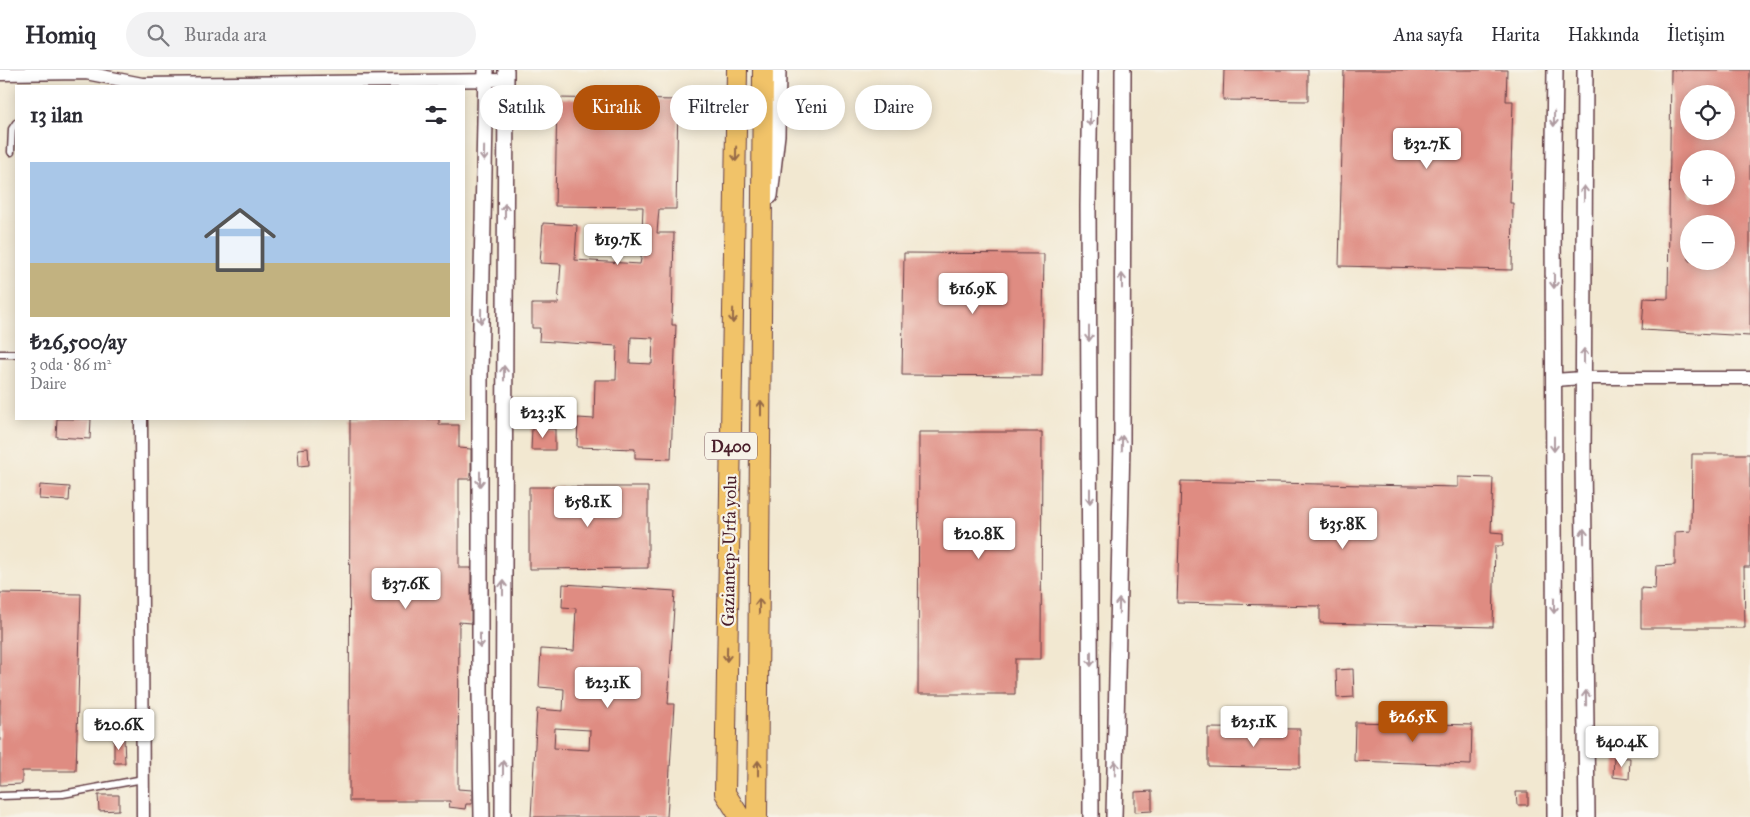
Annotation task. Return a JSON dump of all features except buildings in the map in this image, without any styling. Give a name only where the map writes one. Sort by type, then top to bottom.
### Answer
[{"type":"highway","name":"Gaziantep-Urfa yolu","points":[[738,70],[738,85]]},
{"type":"highway","name":"Gaziantep-Urfa yolu","points":[[757,817],[764,70]]},
{"type":"highway","name":"Gaziantep-Urfa yolu","points":[[737,130],[725,793],[740,817]]},
{"type":"street","points":[[733,70],[735,85]]},
{"type":"street","points":[[762,270],[777,135],[778,70]]},
{"type":"street","points":[[1090,70],[1088,216],[1091,817]]},
{"type":"street","points":[[1114,817],[1122,443],[1123,70]]},
{"type":"street","points":[[1554,817],[1555,70]]},
{"type":"street","points":[[1585,70],[1583,378],[1587,817]]},
{"type":"street","points":[[0,74],[86,73],[142,85],[506,75],[502,817]]},
{"type":"street","points":[[482,817],[480,374],[486,75]]},
{"type":"street","points":[[1554,380],[1583,378],[1750,378]]},
{"type":"street","points":[[141,420],[143,817]]},
{"type":"lane","points":[[11,152],[12,129],[15,124]]},
{"type":"lane","points":[[0,354],[15,354]]},
{"type":"lane","points":[[0,796],[63,794],[143,778]]}]
